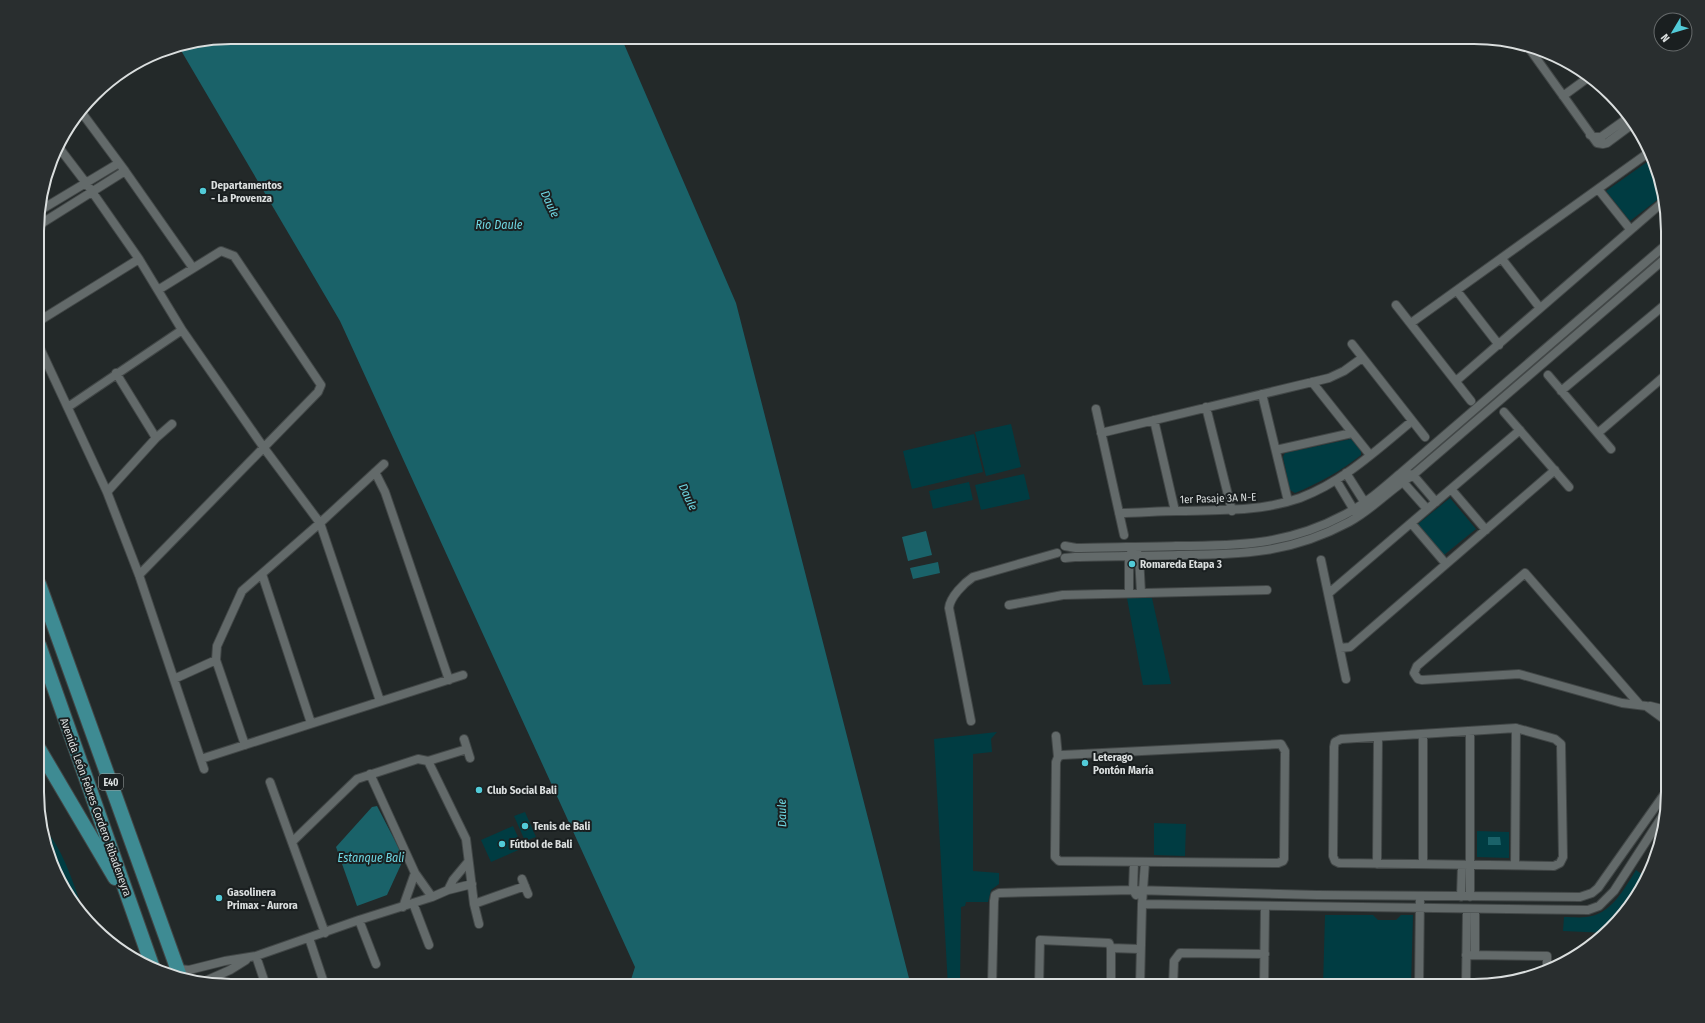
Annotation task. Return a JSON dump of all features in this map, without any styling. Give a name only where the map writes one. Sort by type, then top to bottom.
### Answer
[{"type":"highway","name":"Avenida León Febres Cordero Ribadeneyra","points":[[44,598],[179,972]]},
{"type":"highway","name":"Avenida León Febres Cordero Ribadeneyra","points":[[44,659],[151,961]]},
{"type":"highway","points":[[44,758],[131,906]]},
{"type":"street","points":[[1533,54],[1590,135],[1597,142],[1603,144],[1629,127]]},
{"type":"street","points":[[1563,96],[1584,80]]},
{"type":"street","points":[[84,116],[120,163],[193,268]]},
{"type":"street","points":[[1590,135],[1594,137],[1601,137],[1624,120]]},
{"type":"street","points":[[62,151],[92,191],[139,259],[182,330],[264,448],[320,523],[380,701]]},
{"type":"street","points":[[1411,323],[1645,155]]},
{"type":"street","points":[[46,207],[120,163]]},
{"type":"street","points":[[44,221],[125,171]]},
{"type":"street","points":[[1598,189],[1630,229]]},
{"type":"street","points":[[1456,381],[1659,205]]},
{"type":"street","points":[[139,575],[318,392],[321,385],[234,256],[221,251],[158,290]]},
{"type":"street","points":[[971,721],[949,608],[951,601],[965,583],[973,577],[1057,553],[1060,548],[1065,546],[1076,548],[1228,546],[1258,544],[1301,534],[1321,526],[1365,503],[1661,252]]},
{"type":"street","points":[[44,318],[139,259]]},
{"type":"street","points":[[1502,259],[1540,308]]},
{"type":"street","points":[[1057,553],[1060,558],[1065,558],[1262,552],[1305,542],[1363,514],[1413,475],[1661,263]]},
{"type":"street","points":[[1456,291],[1499,345]]},
{"type":"street","points":[[1396,305],[1471,401]]},
{"type":"street","points":[[1561,391],[1661,308]]},
{"type":"street","points":[[68,407],[116,373],[182,330]]},
{"type":"street","points":[[1352,344],[1425,437]]},
{"type":"street","points":[[44,357],[107,492],[139,575],[204,769]]},
{"type":"street","points":[[1101,433],[1329,378],[1344,371],[1362,358]]},
{"type":"street","points":[[116,373],[156,438]]},
{"type":"street","points":[[1548,375],[1611,449]]},
{"type":"street","points":[[1598,433],[1661,379]]},
{"type":"street","points":[[1312,382],[1370,455]]},
{"type":"street","points":[[1262,394],[1288,501]]},
{"type":"street","points":[[1206,407],[1232,511]]},
{"type":"street","points":[[1096,409],[1124,535]]},
{"type":"street","points":[[1504,412],[1570,487]]},
{"type":"street","points":[[1154,420],[1175,511]]},
{"type":"street","name":"1er Pasaje 3A N-E","points":[[1119,513],[1232,511],[1262,508],[1300,498],[1336,480],[1412,421]]},
{"type":"street","points":[[107,492],[156,438],[172,424]]},
{"type":"street","points":[[1329,593],[1520,430]]},
{"type":"street","points":[[1276,450],[1352,433]]},
{"type":"street","points":[[244,745],[216,660],[217,646],[242,591],[320,523],[384,464]]},
{"type":"street","points":[[1340,648],[1350,647],[1555,470]]},
{"type":"street","points":[[375,472],[385,492],[449,680]]},
{"type":"street","points":[[1402,472],[1413,475],[1436,502]]},
{"type":"street","points":[[1402,472],[1403,482],[1427,510]]},
{"type":"street","points":[[1346,473],[1365,503],[1363,514]]},
{"type":"street","points":[[1336,480],[1354,510],[1363,514]]},
{"type":"street","points":[[1451,489],[1486,530]]},
{"type":"street","points":[[1411,523],[1446,564]]},
{"type":"street","points":[[1065,546],[1070,552],[1069,556],[1065,558]]},
{"type":"street","points":[[1134,547],[1139,556],[1141,593]]},
{"type":"street","points":[[1129,593],[1129,556],[1134,547]]},
{"type":"street","points":[[1321,560],[1346,679]]},
{"type":"street","points":[[1661,709],[1642,705],[1622,703],[1519,674],[1422,680],[1418,679],[1414,673],[1417,666],[1525,573],[1642,705],[1661,717]]},
{"type":"street","points":[[262,574],[311,723]]},
{"type":"street","points":[[1009,605],[1063,595],[1267,590]]},
{"type":"street","points":[[174,679],[216,660]]},
{"type":"street","points":[[201,758],[449,680],[463,674]]},
{"type":"street","points":[[1515,866],[1516,728]]},
{"type":"street","points":[[1516,728],[1555,739],[1560,744],[1562,857],[1560,863],[1554,866],[1377,864],[1340,863],[1333,859],[1334,744],[1337,740],[1470,731],[1516,728]]},
{"type":"street","points":[[1465,897],[1470,731]]},
{"type":"street","points":[[1423,734],[1423,864]]},
{"type":"street","points":[[1056,736],[1058,757],[1056,762],[1054,853],[1057,859],[1061,861],[1134,862],[1278,863],[1283,861],[1285,856],[1285,750],[1283,745],[1278,743],[1062,755],[1058,757]]},
{"type":"street","points":[[1377,864],[1378,737]]},
{"type":"street","points":[[464,739],[470,758]]},
{"type":"street","points":[[292,842],[353,781],[361,776],[418,759],[428,761],[467,749]]},
{"type":"street","points":[[428,761],[464,831],[474,904],[479,924]]},
{"type":"street","points":[[370,774],[415,873],[432,897]]},
{"type":"street","points":[[270,782],[325,933]]},
{"type":"street","points":[[992,979],[994,901],[997,894],[1133,890],[1142,892],[1465,897],[1580,897],[1592,893],[1609,873],[1661,799]]},
{"type":"street","points":[[1142,904],[1266,907],[1588,910],[1599,906],[1604,902],[1621,880],[1658,823]]},
{"type":"street","points":[[448,890],[453,880],[468,862]]},
{"type":"street","points":[[1134,862],[1133,890],[1142,904]]},
{"type":"street","points":[[1140,979],[1142,892],[1145,862]]},
{"type":"street","points":[[402,906],[415,873]]},
{"type":"street","points":[[1609,873],[1621,880]]},
{"type":"street","points":[[474,904],[524,882],[528,894]]},
{"type":"street","points":[[183,973],[225,961],[252,957],[359,920],[432,897],[448,890],[472,884]]},
{"type":"street","points":[[1419,979],[1420,896]]},
{"type":"street","points":[[413,903],[429,945]]},
{"type":"street","points":[[1264,979],[1266,907]]},
{"type":"street","points":[[1466,979],[1466,955],[1471,909]]},
{"type":"street","points":[[1471,909],[1475,955]]},
{"type":"street","points":[[359,920],[376,964]]},
{"type":"street","points":[[309,938],[323,979]]},
{"type":"street","points":[[1039,979],[1040,940],[1106,942],[1111,948],[1110,979]]},
{"type":"street","points":[[1111,948],[1140,949]]},
{"type":"street","points":[[1173,979],[1174,961],[1180,953],[1265,954]]},
{"type":"street","points":[[1466,955],[1547,956],[1547,965]]},
{"type":"street","points":[[213,978],[229,971],[252,957]]},
{"type":"street","points":[[252,957],[263,979]]},
{"type":"shaded area","points":[[1648,162],[1655,183],[1658,200],[1630,221],[1606,191]]},
{"type":"shaded area","points":[[1011,424],[1021,467],[986,476],[975,432]]},
{"type":"shaded area","points":[[974,434],[983,472],[912,489],[903,451]]},
{"type":"shaded area","points":[[1351,439],[1361,451],[1361,455],[1330,476],[1313,485],[1295,493],[1290,490],[1283,457],[1285,453]]},
{"type":"shaded area","points":[[1024,474],[1030,499],[981,510],[975,485]]},
{"type":"shaded area","points":[[969,482],[973,500],[933,509],[929,491]]},
{"type":"shaded area","points":[[1450,498],[1476,529],[1444,555],[1418,524]]},
{"type":"shaded area","points":[[1127,598],[1152,598],[1171,684],[1143,685]]},
{"type":"shaded area","points":[[997,732],[991,739],[992,752],[973,754],[973,871],[999,873],[999,884],[991,890],[988,902],[966,902],[965,906],[961,907],[960,979],[948,979],[934,739]]},
{"type":"shaded area","name":"Tenis de Bali","points":[[525,812],[536,837],[525,841],[514,816]]},
{"type":"shaded area","points":[[1154,823],[1186,824],[1185,856],[1154,855]]},
{"type":"shaded area","name":"Fútbol de Bali","points":[[513,826],[523,848],[491,862],[481,840]]},
{"type":"shaded area","points":[[1477,831],[1509,832],[1509,858],[1477,857]]},
{"type":"shaded area","points":[[49,835],[62,855],[80,902],[63,875]]},
{"type":"shaded area","points":[[1636,870],[1642,875],[1622,906],[1597,933],[1563,931],[1564,917],[1583,917],[1595,915],[1610,906],[1621,893]]},
{"type":"shaded area","points":[[1325,915],[1373,915],[1378,920],[1396,920],[1401,915],[1413,915],[1411,979],[1323,979]]},
{"type":"water","name":"Río Daule","points":[[219,44],[624,44],[736,303],[909,979],[631,979],[635,967],[340,321],[181,51]]},
{"type":"water","points":[[926,531],[932,555],[908,561],[902,537]]},
{"type":"water","points":[[938,562],[940,573],[913,579],[910,568]]},
{"type":"water","name":"Estanque Bali","points":[[377,806],[404,858],[387,895],[357,906],[336,847],[372,807]]},
{"type":"water","points":[[1488,837],[1500,837],[1501,845],[1488,845]]},
{"type":"place","name":"Departamentos - La Provenza","points":[[203,191]]},
{"type":"place","name":"Romareda Etapa 3","points":[[1132,564]]},
{"type":"place","name":"Leterago Pontón María","points":[[1085,763]]},
{"type":"place","name":"Club Social Bali","points":[[479,790]]},
{"type":"place","name":"Tenis de Bali","points":[[525,826]]},
{"type":"place","name":"Fútbol de Bali","points":[[502,844]]},
{"type":"place","name":"Gasolinera Primax - Aurora","points":[[219,898]]},
{"type":"water label","name":"Daule","points":[[550,204]]},
{"type":"water label","name":"Daule","points":[[688,497]]},
{"type":"water label","name":"Daule","points":[[782,813]]}]
